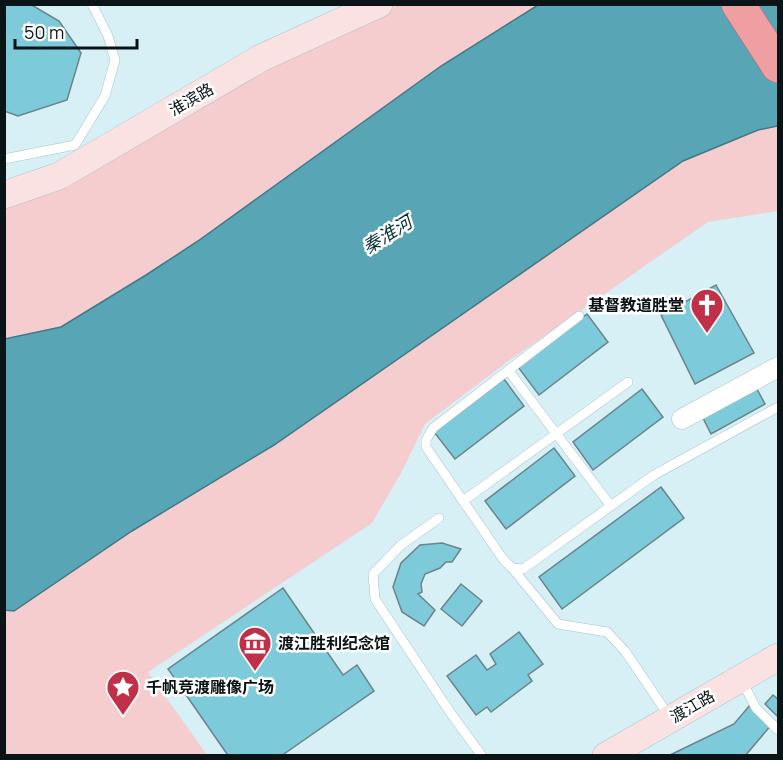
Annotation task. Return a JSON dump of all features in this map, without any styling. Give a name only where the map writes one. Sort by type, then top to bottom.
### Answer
[{"type":"highway","points":[[738,4],[778,66]]},
{"type":"street","name":"淮滨路","points":[[4,195],[59,176],[261,58],[379,4]]},
{"type":"street","points":[[682,419],[778,367]]},
{"type":"street","name":"渡江路","points":[[606,756],[778,657]]},
{"type":"lane","points":[[4,159],[75,145],[105,96],[116,60],[108,36],[92,4]]},
{"type":"lane","points":[[579,316],[433,428],[426,440],[426,447],[503,559],[558,624],[607,632],[625,651],[671,718]]},
{"type":"lane","points":[[508,370],[611,506]]},
{"type":"lane","points":[[463,501],[628,382]]},
{"type":"lane","points":[[512,568],[523,569],[654,475],[778,407]]},
{"type":"lane","points":[[439,518],[401,545],[373,574],[375,599],[482,756]]},
{"type":"lane","points":[[741,678],[756,708],[778,730]]},
{"type":"shaded area","points":[[397,5],[538,5],[441,66],[198,241],[146,275],[61,327],[5,339],[5,208],[259,72]]},
{"type":"shaded area","points":[[778,126],[778,211],[708,222],[507,362],[425,424],[401,473],[372,523],[148,672],[207,755],[5,755],[4,610],[14,611],[132,531],[274,445],[683,161],[758,130]]},
{"type":"water","name":"秦淮河","points":[[538,5],[778,5],[778,126],[758,130],[683,161],[274,445],[132,531],[14,611],[4,610],[4,339],[61,327],[146,275],[198,241],[441,66]]},
{"type":"building","points":[[4,4],[30,4],[59,21],[81,53],[67,100],[18,116],[4,111]]},
{"type":"building","name":"基督教道胜堂","points":[[716,285],[754,353],[695,384],[661,315]]},
{"type":"building","points":[[587,314],[608,342],[539,395],[518,367]]},
{"type":"building","points":[[504,379],[524,406],[455,459],[434,432]]},
{"type":"building","points":[[642,389],[663,417],[593,470],[573,442]]},
{"type":"building","points":[[757,389],[765,404],[711,434],[703,418]]},
{"type":"building","points":[[554,448],[575,476],[506,529],[485,501]]},
{"type":"building","points":[[661,487],[684,518],[562,609],[539,577]]},
{"type":"building","points":[[442,543],[461,549],[452,562],[446,562],[440,568],[425,574],[421,584],[422,592],[418,594],[435,610],[424,626],[402,612],[393,587],[401,563],[420,545]]},
{"type":"building","points":[[461,584],[482,601],[462,626],[441,609]]},
{"type":"building","name":"渡江胜利纪念馆","points":[[283,588],[343,675],[357,665],[374,691],[281,756],[225,756],[227,754],[168,669]]},
{"type":"building","points":[[519,632],[543,664],[528,675],[532,681],[491,712],[487,707],[476,715],[447,676],[476,655],[487,670],[496,664],[490,654]]},
{"type":"building","points":[[773,695],[778,699],[778,717],[765,704]]},
{"type":"building","points":[[750,705],[772,724],[745,756],[668,756],[734,724]]},
{"type":"place","name":"基督教道胜堂","points":[[707,334]]},
{"type":"place","name":"渡江胜利纪念馆","points":[[255,672]]},
{"type":"place","name":"千帆竞渡雕像广场","points":[[123,716]]}]
